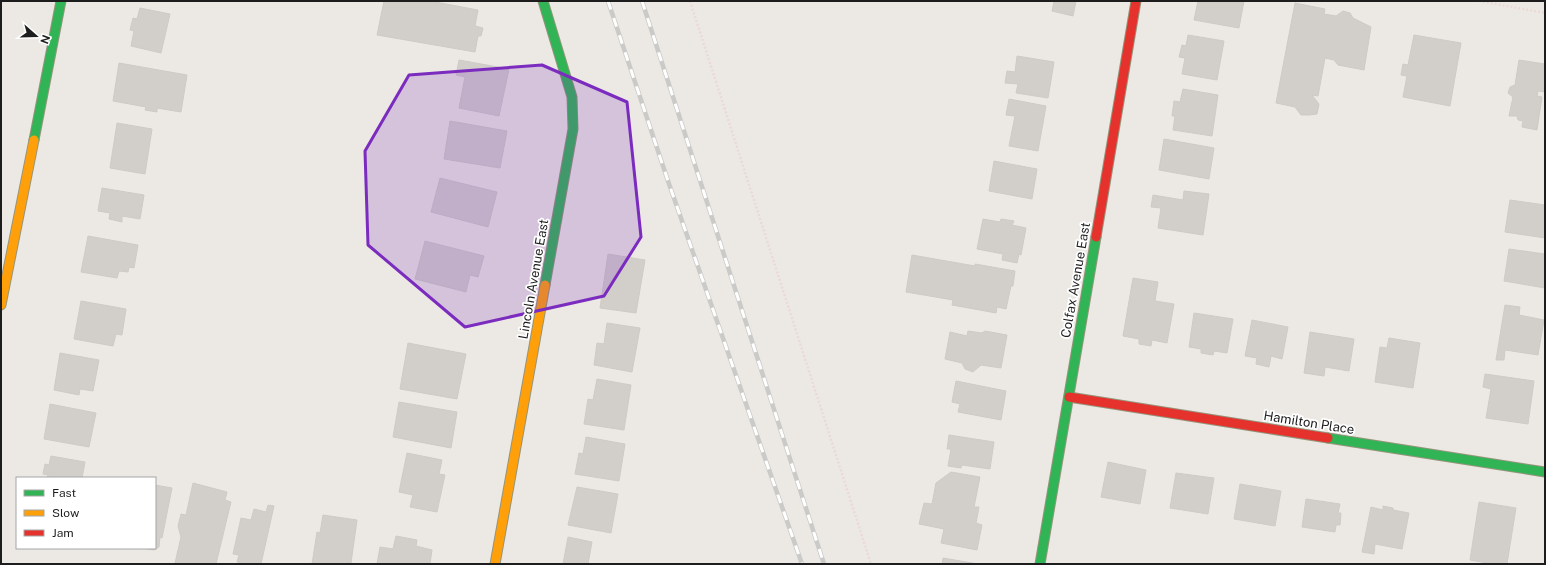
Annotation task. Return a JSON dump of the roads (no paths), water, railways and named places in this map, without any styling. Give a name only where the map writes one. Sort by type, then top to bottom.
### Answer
[{"type":"street","points":[[1,305],[61,1]]},
{"type":"street","name":"Lincoln Avenue East","points":[[495,564],[573,129],[572,97],[542,1]]},
{"type":"street","name":"Colfax Avenue East","points":[[1040,564],[1136,1]]},
{"type":"street","name":"Hamilton Place","points":[[1068,397],[1545,472]]},
{"type":"railway","points":[[608,1],[668,181],[802,564]]},
{"type":"railway","points":[[642,1],[824,564]]}]
